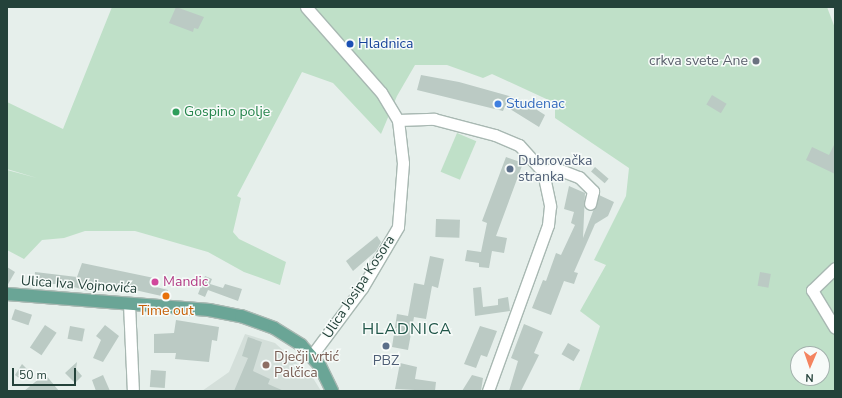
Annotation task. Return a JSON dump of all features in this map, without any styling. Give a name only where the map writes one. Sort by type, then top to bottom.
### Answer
[{"type":"main road","name":"Ulica Iva Vojnovića","points":[[7,294],[129,304],[241,316],[289,336],[312,355],[332,391]]},
{"type":"street","name":"Ulica Josipa Kosora","points":[[306,7],[359,65],[398,120],[404,182],[398,227],[362,288],[312,355]]},
{"type":"street","points":[[398,120],[434,119],[495,134],[519,145],[543,172],[550,206],[548,225],[488,391]]},
{"type":"street","points":[[543,172],[556,168],[579,177],[593,191],[590,204]]},
{"type":"street","points":[[835,268],[812,290],[835,328]]},
{"type":"street","points":[[129,304],[133,391]]},
{"type":"shaded area","name":"Dječji vrtić Palčica","points":[[245,334],[275,343],[313,378],[321,391],[202,391],[229,372]]},
{"type":"green space","points":[[112,7],[827,7],[835,28],[835,391],[579,391],[600,326],[580,311],[606,265],[594,260],[626,196],[629,168],[555,118],[555,103],[492,74],[483,78],[447,65],[415,65],[397,96],[381,134],[333,83],[302,72],[237,196],[241,198],[233,232],[239,239],[286,262],[280,285],[244,272],[208,252],[135,231],[85,231],[64,238],[42,240],[24,259],[7,250],[7,170],[37,178],[7,169],[7,102],[63,129]]},
{"type":"green space","points":[[457,133],[476,141],[460,180],[441,172]]},
{"type":"building","points":[[176,7],[204,17],[198,29],[194,28],[193,32],[169,23]]},
{"type":"building","points":[[421,75],[459,82],[520,99],[545,115],[539,127],[505,106],[503,111],[417,90]]},
{"type":"building","points":[[712,95],[727,104],[721,113],[706,104]]},
{"type":"building","points":[[835,143],[835,174],[806,160],[812,147],[829,155]]},
{"type":"building","points":[[506,157],[523,163],[496,236],[507,238],[504,253],[492,251],[489,268],[479,267],[479,263],[465,261],[467,250],[481,252],[487,223],[482,221]]},
{"type":"building","points":[[595,167],[609,179],[605,183],[591,172]]},
{"type":"building","points":[[569,186],[585,193],[583,238],[599,195],[614,202],[608,216],[595,224],[574,272],[578,273],[574,284],[564,281],[551,315],[532,308],[543,280],[546,281],[556,253],[561,255],[575,225],[571,223],[574,212],[564,209]]},
{"type":"building","points":[[436,219],[460,220],[459,238],[435,237]]},
{"type":"building","points":[[377,236],[381,242],[376,251],[353,271],[346,261]]},
{"type":"building","points":[[430,256],[444,259],[438,288],[432,286],[426,319],[414,317],[408,350],[392,347],[397,314],[408,316],[414,283],[424,285]]},
{"type":"building","points":[[82,263],[154,278],[152,286],[168,290],[166,297],[95,281],[92,292],[70,286],[70,289],[56,288],[57,284],[34,284],[35,272],[77,277]]},
{"type":"building","points":[[7,267],[15,272],[7,286]]},
{"type":"building","points":[[760,272],[771,274],[768,288],[758,286]]},
{"type":"building","points":[[205,276],[212,279],[210,284],[223,288],[225,284],[242,289],[238,301],[208,290],[205,297],[198,294]]},
{"type":"building","points":[[481,287],[483,307],[498,305],[498,299],[508,297],[510,311],[475,316],[473,288]]},
{"type":"building","points":[[15,309],[32,315],[28,325],[11,319]]},
{"type":"building","points":[[176,320],[219,327],[217,341],[212,340],[209,362],[175,359],[176,353],[154,353],[154,334],[174,333]]},
{"type":"building","points":[[524,324],[543,332],[534,353],[539,355],[521,391],[509,391],[518,361],[511,358]]},
{"type":"building","points":[[45,325],[57,333],[42,355],[30,347]]},
{"type":"building","points":[[105,325],[119,336],[103,362],[93,358],[101,340],[96,336]]},
{"type":"building","points":[[70,326],[85,329],[82,342],[68,339]]},
{"type":"building","points":[[480,326],[497,331],[487,357],[481,355],[476,368],[464,364]]},
{"type":"building","points":[[248,337],[262,342],[253,371],[270,379],[268,384],[284,391],[234,391],[248,358],[242,356]]},
{"type":"building","points":[[568,343],[580,350],[574,361],[562,354]]},
{"type":"building","points":[[77,362],[76,369],[82,376],[75,383],[65,373]]},
{"type":"building","points":[[400,363],[417,367],[415,379],[436,382],[435,391],[395,389]]},
{"type":"building","points":[[22,364],[28,370],[20,379],[15,375]]},
{"type":"building","points":[[151,370],[166,371],[165,388],[150,387]]},
{"type":"building","points":[[45,374],[59,391],[24,391]]},
{"type":"building","points":[[103,375],[110,391],[96,391],[92,380]]},
{"type":"building","points":[[472,375],[483,378],[481,391],[462,391]]},
{"type":"place","name":"Hladnica","points":[[350,44]]},
{"type":"place","name":"crkva svete Ane","points":[[756,61]]},
{"type":"place","name":"Studenac","points":[[498,104]]},
{"type":"place","name":"Gospino polje","points":[[176,112]]},
{"type":"place","name":"Dubrovačka stranka","points":[[510,169]]},
{"type":"place","name":"Mandic","points":[[155,282]]},
{"type":"place","name":"Time out","points":[[166,296]]},
{"type":"place","name":"PBZ","points":[[386,346]]},
{"type":"place","name":"Dječji vrtić Palčica","points":[[266,365]]},
{"type":"district","name":"HLADNICA","points":[[407,329]]}]
